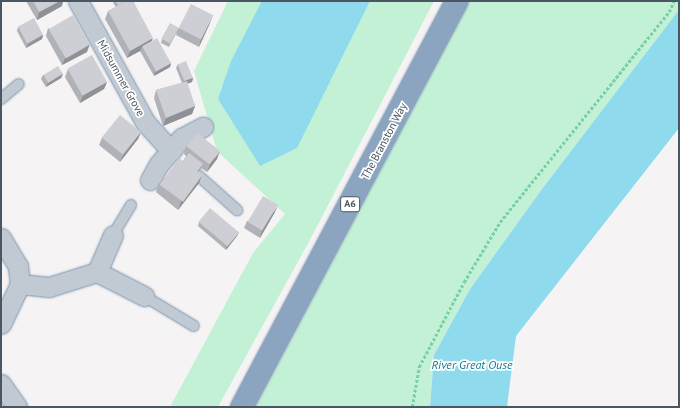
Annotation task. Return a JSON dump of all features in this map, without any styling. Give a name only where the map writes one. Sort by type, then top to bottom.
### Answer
[{"type":"highway","name":"The Branston Way","points":[[242,407],[457,1]]},
{"type":"street","name":"Midsummer Grove","points":[[78,1],[145,122],[170,151]]},
{"type":"street","points":[[150,180],[159,164],[182,138],[203,128]]},
{"type":"street","points":[[97,272],[113,235]]},
{"type":"street","points":[[1,238],[18,266],[20,284],[12,306],[1,324]]},
{"type":"street","points":[[20,284],[49,287],[97,272],[144,296]]},
{"type":"street","points":[[1,384],[17,407]]},
{"type":"lane","points":[[1,99],[19,84]]},
{"type":"lane","name":"Midsummer Grove","points":[[170,151],[237,210]]},
{"type":"lane","points":[[113,235],[131,205]]},
{"type":"lane","points":[[144,296],[194,326]]},
{"type":"path","points":[[412,407],[419,367],[464,282],[500,222],[669,12],[674,1]]},
{"type":"green space","points":[[228,1],[434,1],[312,236],[218,407],[170,407],[253,253],[285,214],[217,151],[194,71]]},
{"type":"green space","points":[[470,1],[679,1],[679,11],[542,189],[470,289],[434,355],[430,407],[256,407]]},
{"type":"water","points":[[262,1],[370,1],[297,148],[260,166],[218,99],[231,61]]},
{"type":"water","name":"River Great Ouse","points":[[679,10],[679,128],[516,336],[507,407],[430,407],[434,355],[470,289],[542,189]]},
{"type":"building","points":[[33,1],[60,1],[39,12]]},
{"type":"building","points":[[116,1],[126,1],[118,5]]},
{"type":"building","points":[[126,1],[133,1],[153,38],[130,51],[108,11]]},
{"type":"building","points":[[191,4],[213,15],[201,39],[179,28]]},
{"type":"building","points":[[73,15],[90,44],[66,58],[49,29]]},
{"type":"building","points":[[34,18],[43,35],[27,43],[18,26]]},
{"type":"building","points":[[170,23],[179,28],[170,44],[161,39]]},
{"type":"building","points":[[157,38],[171,63],[156,72],[142,46]]},
{"type":"building","points":[[92,55],[107,82],[83,96],[68,69]]},
{"type":"building","points":[[186,61],[193,78],[184,81],[178,64]]},
{"type":"building","points":[[58,66],[63,74],[48,83],[44,75]]},
{"type":"building","points":[[187,81],[195,106],[166,118],[156,90]]},
{"type":"building","points":[[120,115],[141,132],[123,155],[102,138]]},
{"type":"building","points":[[197,133],[220,151],[209,164],[187,146]]},
{"type":"building","points":[[189,153],[203,164],[197,172],[183,161]]},
{"type":"building","points":[[179,158],[202,175],[183,202],[160,185]]},
{"type":"building","points":[[263,196],[278,205],[262,230],[248,222]]},
{"type":"building","points":[[210,208],[239,232],[228,246],[198,222]]}]
